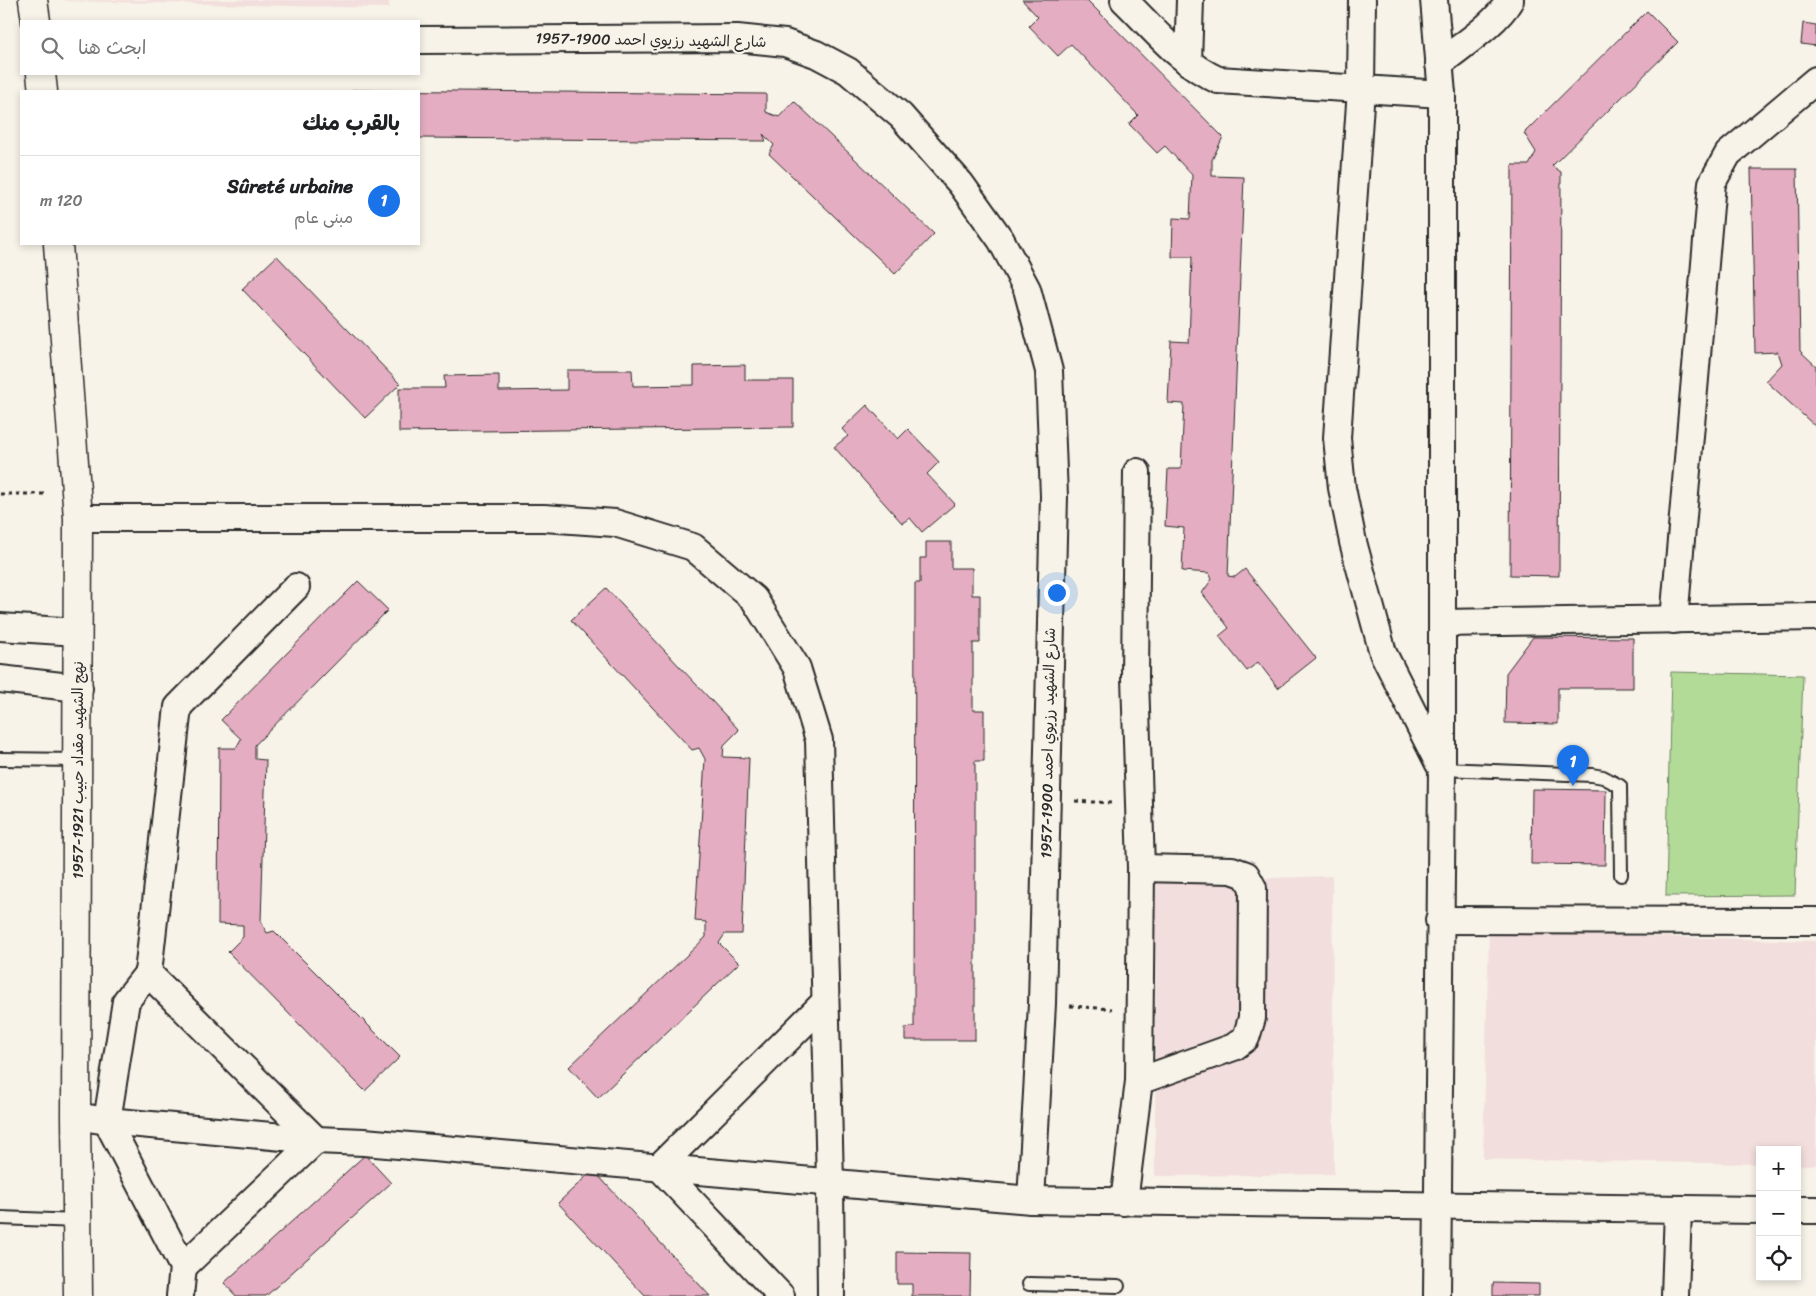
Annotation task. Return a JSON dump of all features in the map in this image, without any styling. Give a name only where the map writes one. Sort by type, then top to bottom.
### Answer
[{"type":"street","points":[[33,0],[36,20]]},
{"type":"street","points":[[1124,0],[1188,62],[1202,73],[1218,80],[1442,94]]},
{"type":"street","points":[[1188,62],[1190,0]]},
{"type":"street","points":[[1362,0],[1361,89],[1337,438],[1342,488],[1353,542],[1383,653],[1442,769]]},
{"type":"street","points":[[1434,0],[1442,94],[1442,769],[1439,920],[1437,1296]]},
{"type":"street","points":[[1439,64],[1490,23],[1506,7],[1510,0]]},
{"type":"street","name":"شارع الشهيد رزيوي احمد 1900-1957","points":[[420,40],[737,38],[785,42],[816,54],[855,76],[901,116],[961,184],[1001,240],[1027,289],[1049,371],[1054,496],[1042,1004],[1031,1200]]},
{"type":"street","points":[[41,75],[43,90]]},
{"type":"street","points":[[1674,620],[1712,183],[1728,154],[1816,80]]},
{"type":"street","name":"نهج الشهيد مقداد حبيب 1921-1957","points":[[58,245],[77,506],[79,688],[76,1116],[78,1296]]},
{"type":"street","points":[[1124,1202],[1139,1081],[1140,868],[1135,677],[1137,472]]},
{"type":"street","points":[[77,506],[544,518],[615,524],[693,547],[754,599],[797,668],[819,740],[831,1296]]},
{"type":"street","points":[[180,1296],[183,1266],[107,1121],[126,1001],[148,973],[178,707],[296,587]]},
{"type":"street","points":[[1442,623],[1816,617]]},
{"type":"street","points":[[0,627],[78,632]]},
{"type":"street","points":[[0,679],[79,688]]},
{"type":"street","points":[[1139,1081],[1234,1047],[1246,1038],[1252,1018],[1253,888],[1246,876],[1232,870],[1140,868]]},
{"type":"street","points":[[1439,920],[1816,922]]},
{"type":"street","points":[[148,973],[316,1140]]},
{"type":"street","points":[[659,1168],[825,1002]]},
{"type":"street","points":[[76,1116],[107,1121],[316,1140],[364,1142],[1031,1200],[1756,1210]]},
{"type":"street","points":[[183,1266],[316,1140]]},
{"type":"street","points":[[659,1168],[781,1296]]},
{"type":"street","points":[[1675,1296],[1678,1209]]},
{"type":"street","points":[[1801,1210],[1816,1210]]},
{"type":"lane","points":[[0,758],[78,760]]},
{"type":"lane","points":[[1442,769],[1592,775],[1603,777],[1620,786],[1621,875]]},
{"type":"lane","points":[[0,1218],[78,1222]]},
{"type":"lane","points":[[1029,1284],[1118,1286]]},
{"type":"path","points":[[0,494],[77,506]]},
{"type":"path","points":[[1047,799],[1139,804]]},
{"type":"path","points":[[1042,1004],[1139,1010]]},
{"type":"shaded area","points":[[389,0],[389,8],[66,1]]},
{"type":"shaded area","points":[[1332,876],[1334,1174],[1155,1176],[1156,882]]},
{"type":"shaded area","points":[[1489,932],[1816,941],[1816,1165],[1801,1165],[1801,1146],[1756,1146],[1756,1164],[1483,1159]]},
{"type":"green space","points":[[1671,672],[1803,675],[1795,895],[1666,896]]},
{"type":"building","points":[[1022,0],[1087,0],[1223,137],[1212,160],[1212,176],[1244,177],[1228,576],[1235,577],[1245,569],[1316,658],[1278,688],[1258,662],[1247,671],[1219,636],[1229,628],[1202,593],[1212,579],[1209,573],[1182,571],[1184,528],[1165,526],[1168,469],[1181,469],[1184,404],[1168,403],[1171,341],[1189,342],[1192,257],[1172,257],[1173,218],[1190,219],[1192,175],[1165,146],[1157,153],[1129,124],[1138,115],[1071,44],[1058,56],[1029,26],[1038,17]]},
{"type":"building","points":[[1647,11],[1678,42],[1552,166],[1561,172],[1559,576],[1510,575],[1512,165],[1529,165],[1536,152],[1524,133]]},
{"type":"building","points":[[1803,23],[1816,25],[1816,46],[1801,44]]},
{"type":"building","points":[[420,91],[766,94],[766,112],[779,117],[794,101],[934,234],[895,274],[769,154],[774,145],[763,134],[766,141],[420,138]]},
{"type":"building","points":[[1751,169],[1797,169],[1800,351],[1816,366],[1816,427],[1766,381],[1782,364],[1778,352],[1755,353]]},
{"type":"building","points":[[277,256],[400,384],[365,418],[242,289]]},
{"type":"building","points":[[745,365],[745,380],[793,380],[793,427],[399,432],[399,388],[445,388],[444,376],[499,375],[499,391],[567,390],[567,370],[632,370],[633,386],[694,385],[694,366]]},
{"type":"building","points":[[867,405],[898,439],[908,429],[939,462],[927,474],[955,504],[922,532],[910,518],[902,523],[834,447],[848,436],[842,429]]},
{"type":"building","points":[[926,542],[951,542],[951,568],[972,568],[972,595],[980,595],[980,643],[973,643],[973,710],[984,710],[984,761],[975,761],[975,1040],[905,1040],[905,1028],[914,1027],[915,583],[920,583],[920,558],[926,558]]},
{"type":"building","points":[[358,581],[388,610],[255,745],[255,759],[266,760],[261,922],[267,933],[274,931],[400,1057],[365,1091],[228,952],[243,937],[243,925],[218,924],[219,748],[236,748],[241,739],[221,720]]},
{"type":"building","points":[[606,588],[739,730],[724,745],[723,757],[749,758],[742,934],[725,934],[719,943],[739,963],[598,1098],[569,1067],[706,937],[706,922],[695,921],[705,759],[699,748],[692,750],[571,620]]},
{"type":"building","points":[[1533,637],[1633,638],[1633,688],[1558,688],[1558,724],[1505,723],[1506,673]]},
{"type":"building","points":[[1532,789],[1606,790],[1605,865],[1531,864]]},
{"type":"building","points":[[365,1155],[391,1183],[266,1296],[236,1296],[224,1283]]},
{"type":"building","points":[[593,1170],[710,1296],[645,1296],[558,1203]]},
{"type":"building","points":[[897,1252],[971,1253],[970,1296],[912,1296],[912,1284],[897,1284]]},
{"type":"building","points":[[1493,1283],[1539,1284],[1539,1296],[1493,1296]]},
{"type":"place","name":"Sûreté urbaine","points":[[1573,786]]}]
